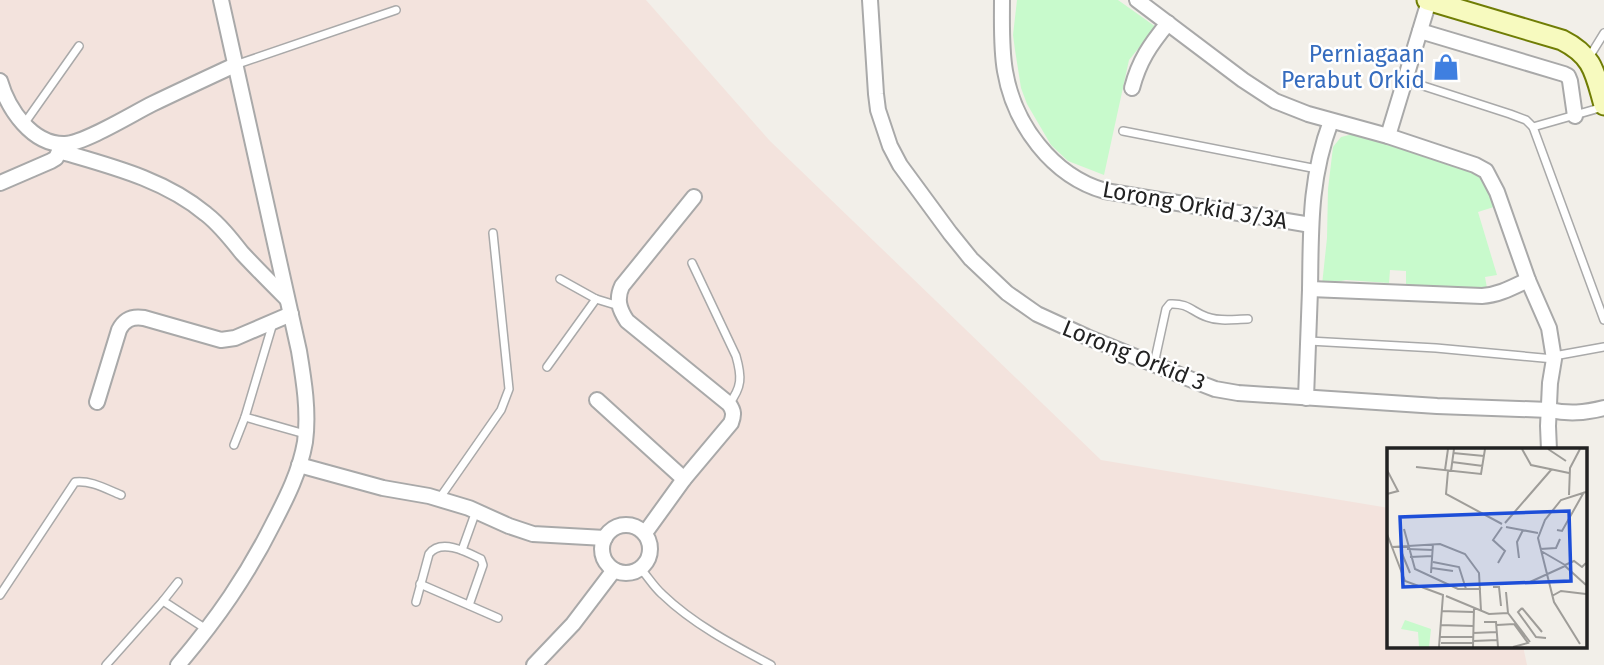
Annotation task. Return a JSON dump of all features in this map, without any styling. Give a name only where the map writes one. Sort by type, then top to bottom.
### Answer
[{"type":"main road","points":[[1428,0],[1562,40],[1578,49],[1596,75],[1604,106]]},
{"type":"street","points":[[178,665],[236,591],[266,537],[292,487],[305,435],[303,377],[221,0]]},
{"type":"street","name":"Lorong Orkid 3","points":[[870,0],[878,110],[890,146],[900,165],[971,259],[1007,293],[1037,314],[1202,384],[1226,391],[1492,409],[1549,410],[1577,414],[1604,408]]},
{"type":"street","name":"Lorong Orkid 3/3A","points":[[1002,0],[1002,46],[1006,73],[1017,110],[1028,130],[1051,160],[1071,177],[1105,191],[1311,225]]},
{"type":"street","points":[[1137,0],[1260,92],[1292,108],[1475,164],[1486,171],[1497,192],[1528,280],[1549,328],[1554,358],[1550,383],[1549,448]]},
{"type":"street","points":[[1388,136],[1428,0]]},
{"type":"street","points":[[1132,88],[1137,68],[1144,55],[1168,23]]},
{"type":"street","points":[[1420,32],[1568,76],[1576,116]]},
{"type":"street","points":[[0,183],[51,161],[61,148],[235,65]]},
{"type":"street","points":[[0,81],[7,101],[24,124],[41,138],[61,148],[127,171],[180,195],[195,206],[220,227],[289,307]]},
{"type":"street","points":[[1306,398],[1314,184],[1331,121]]},
{"type":"street","points":[[645,533],[684,479],[731,423],[733,411],[729,404],[627,321],[619,307],[622,286],[694,197]]},
{"type":"street","points":[[1310,289],[1492,295],[1528,280]]},
{"type":"street","points":[[97,402],[119,330],[122,324],[132,318],[144,318],[229,340],[274,321],[289,307]]},
{"type":"street","points":[[597,400],[684,479]]},
{"type":"street","points":[[299,465],[383,488],[439,499],[533,534],[605,538]]},
{"type":"street","points":[[623,525],[639,528],[645,533],[651,548],[647,563],[641,569],[627,574],[614,570],[603,556],[605,538],[623,525]]},
{"type":"street","points":[[534,665],[573,624],[614,570]]},
{"type":"lane","points":[[235,65],[396,10]]},
{"type":"lane","points":[[1587,59],[1604,33]]},
{"type":"lane","points":[[24,124],[79,46]]},
{"type":"lane","points":[[1405,80],[1510,114],[1525,120],[1533,127],[1604,320]]},
{"type":"lane","points":[[1533,127],[1604,106]]},
{"type":"lane","points":[[1123,131],[1317,169]]},
{"type":"lane","points":[[439,499],[501,410],[509,389],[493,233]]},
{"type":"lane","points":[[692,263],[728,339],[740,372],[738,393],[729,404]]},
{"type":"lane","points":[[561,279],[596,299],[619,307]]},
{"type":"lane","points":[[547,367],[596,299]]},
{"type":"lane","points":[[1154,364],[1166,309],[1170,304],[1179,303],[1209,318],[1248,318]]},
{"type":"lane","points":[[233,445],[246,417],[274,321]]},
{"type":"lane","points":[[1308,341],[1554,358],[1604,347]]},
{"type":"lane","points":[[246,417],[305,435]]},
{"type":"lane","points":[[0,594],[75,482],[91,483],[121,495]]},
{"type":"lane","points":[[463,550],[477,511]]},
{"type":"lane","points":[[416,602],[429,554],[440,547],[463,550],[481,559],[483,565],[468,605]]},
{"type":"lane","points":[[641,569],[662,594],[681,610],[727,642],[771,665]]},
{"type":"lane","points":[[106,665],[178,582]]},
{"type":"lane","points":[[420,584],[498,618]]},
{"type":"lane","points":[[163,601],[207,630]]},
{"type":"shaded area","points":[[0,0],[646,0],[770,141],[1101,460],[1387,508],[1387,648],[1523,648],[1527,665],[0,665]]},
{"type":"green space","points":[[1017,0],[1118,0],[1156,27],[1129,60],[1104,175],[1068,161],[1051,145],[1027,104],[1021,88],[1013,35]]},
{"type":"green space","points":[[1357,133],[1476,170],[1488,181],[1497,206],[1478,212],[1497,275],[1485,277],[1487,288],[1479,291],[1406,285],[1406,271],[1390,270],[1389,283],[1346,280],[1322,285],[1333,147],[1341,137]]},
{"type":"place","name":"Perniagaan Perabut Orkid","points":[[1446,67]]}]
